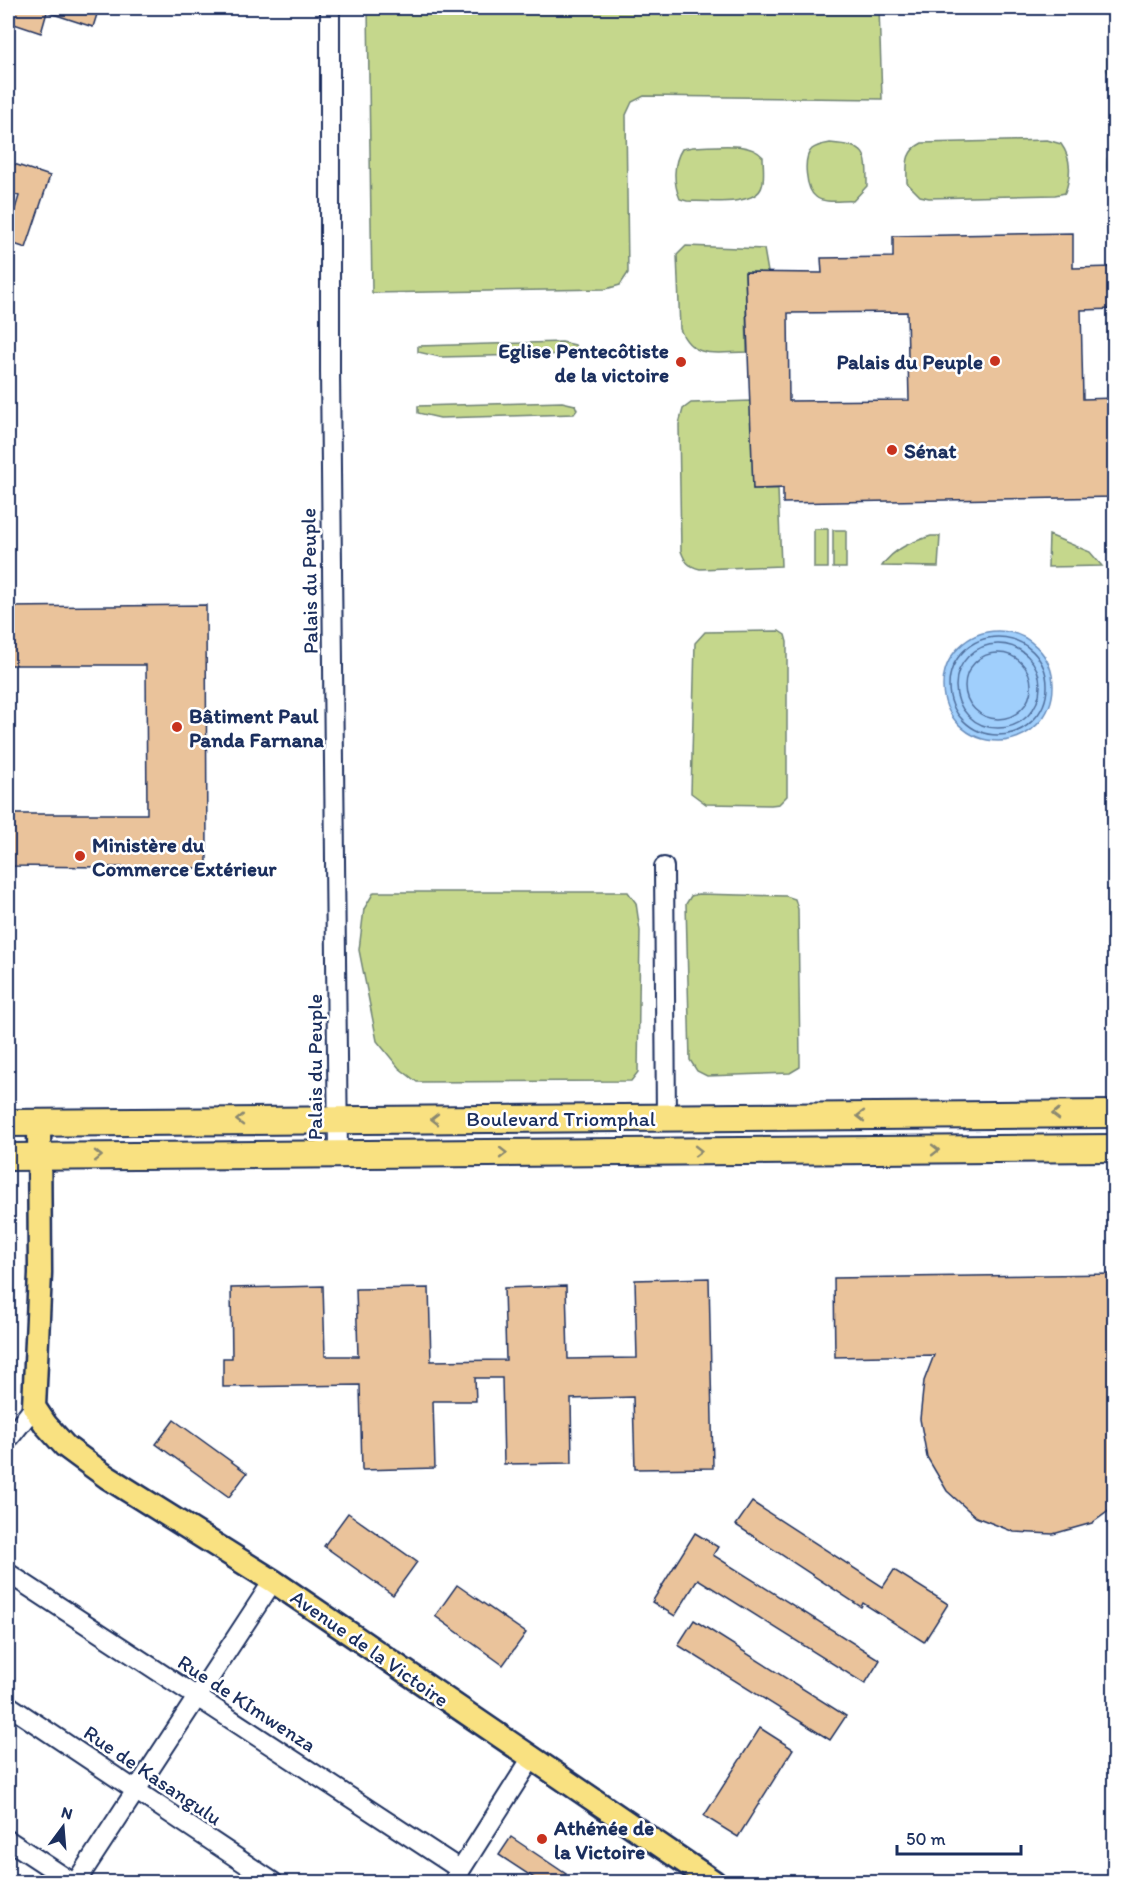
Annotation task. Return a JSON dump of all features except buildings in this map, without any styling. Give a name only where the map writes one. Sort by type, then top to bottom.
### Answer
[{"type":"highway","name":"Boulevard Triomphal","points":[[8,1123],[1114,1114]]},
{"type":"highway","name":"Boulevard Triomphal","points":[[8,1157],[1114,1148]]},
{"type":"main road","points":[[34,1407],[40,1273],[39,1123]]},
{"type":"main road","name":"Avenue de la Victoire","points":[[34,1407],[65,1446],[93,1467],[273,1581],[714,1882]]},
{"type":"street","name":"Palais du Peuple","points":[[330,8],[330,371],[338,1154]]},
{"type":"street","points":[[664,867],[666,1118]]},
{"type":"street","points":[[8,1440],[34,1407]]},
{"type":"street","name":"Rue de KImwenza","points":[[8,1573],[198,1697],[457,1876]]},
{"type":"street","points":[[8,1840],[74,1882],[273,1581]]},
{"type":"street","name":"Rue de Kasangulu","points":[[8,1705],[273,1882]]},
{"type":"street","points":[[457,1876],[531,1759]]},
{"type":"green space","points":[[368,8],[879,8],[882,99],[644,96],[632,102],[626,115],[628,273],[620,285],[606,289],[372,293]]},
{"type":"green space","points":[[1107,8],[1114,8],[1114,86],[1107,70]]},
{"type":"green space","points":[[1047,140],[1061,144],[1067,155],[1069,174],[1065,193],[929,198],[920,196],[907,183],[909,155],[922,143]]},
{"type":"green space","points":[[830,143],[858,149],[865,158],[867,186],[853,201],[819,199],[810,188],[806,174],[809,153],[816,147]]},
{"type":"green space","points":[[1114,144],[1114,192],[1109,181],[1107,161]]},
{"type":"green space","points":[[740,146],[757,152],[763,157],[764,172],[762,186],[758,193],[741,200],[717,202],[680,199],[675,180],[677,160],[682,149]]},
{"type":"green space","points":[[686,246],[764,249],[768,272],[745,273],[747,352],[708,352],[699,350],[685,339],[680,329],[677,255]]},
{"type":"green space","points":[[562,342],[575,345],[577,349],[574,354],[440,357],[418,352],[418,346]]},
{"type":"green space","points":[[751,401],[753,489],[778,489],[781,566],[696,568],[688,563],[681,551],[679,424],[683,409],[691,403]]},
{"type":"green space","points":[[562,402],[575,405],[577,410],[574,414],[440,418],[418,413],[418,406]]},
{"type":"green space","points":[[814,529],[828,529],[828,568],[814,568]]},
{"type":"green space","points":[[833,530],[846,530],[846,568],[833,568]]},
{"type":"green space","points":[[1049,535],[1090,552],[1102,566],[1048,567]]},
{"type":"green space","points":[[931,536],[940,536],[938,567],[882,566],[898,550]]},
{"type":"green space","points":[[779,631],[785,635],[787,642],[787,796],[779,804],[771,805],[706,804],[691,793],[695,643],[705,632]]},
{"type":"green space","points":[[374,892],[628,892],[636,903],[640,931],[638,1072],[631,1081],[417,1082],[399,1068],[377,1041],[359,950],[364,909]]},
{"type":"green space","points":[[698,894],[786,896],[795,899],[798,909],[800,1067],[790,1073],[707,1076],[697,1071],[690,1060],[686,904],[691,896]]},
{"type":"water","points":[[998,631],[1019,635],[1037,647],[1049,665],[1053,686],[1049,707],[1037,725],[1019,737],[998,741],[977,737],[959,725],[947,707],[943,686],[947,665],[959,647],[977,635]]},
{"type":"place","name":"Palais du Peuple","points":[[995,361]]},
{"type":"place","name":"Eglise Pentecôtiste de la victoire","points":[[681,362]]},
{"type":"place","name":"Sénat","points":[[892,450]]},
{"type":"place","name":"Bâtiment Paul Panda Farnana","points":[[177,727]]},
{"type":"place","name":"Ministère du Commerce Extérieur","points":[[80,856]]},
{"type":"place","name":"Athénée de la Victoire","points":[[542,1839]]}]
